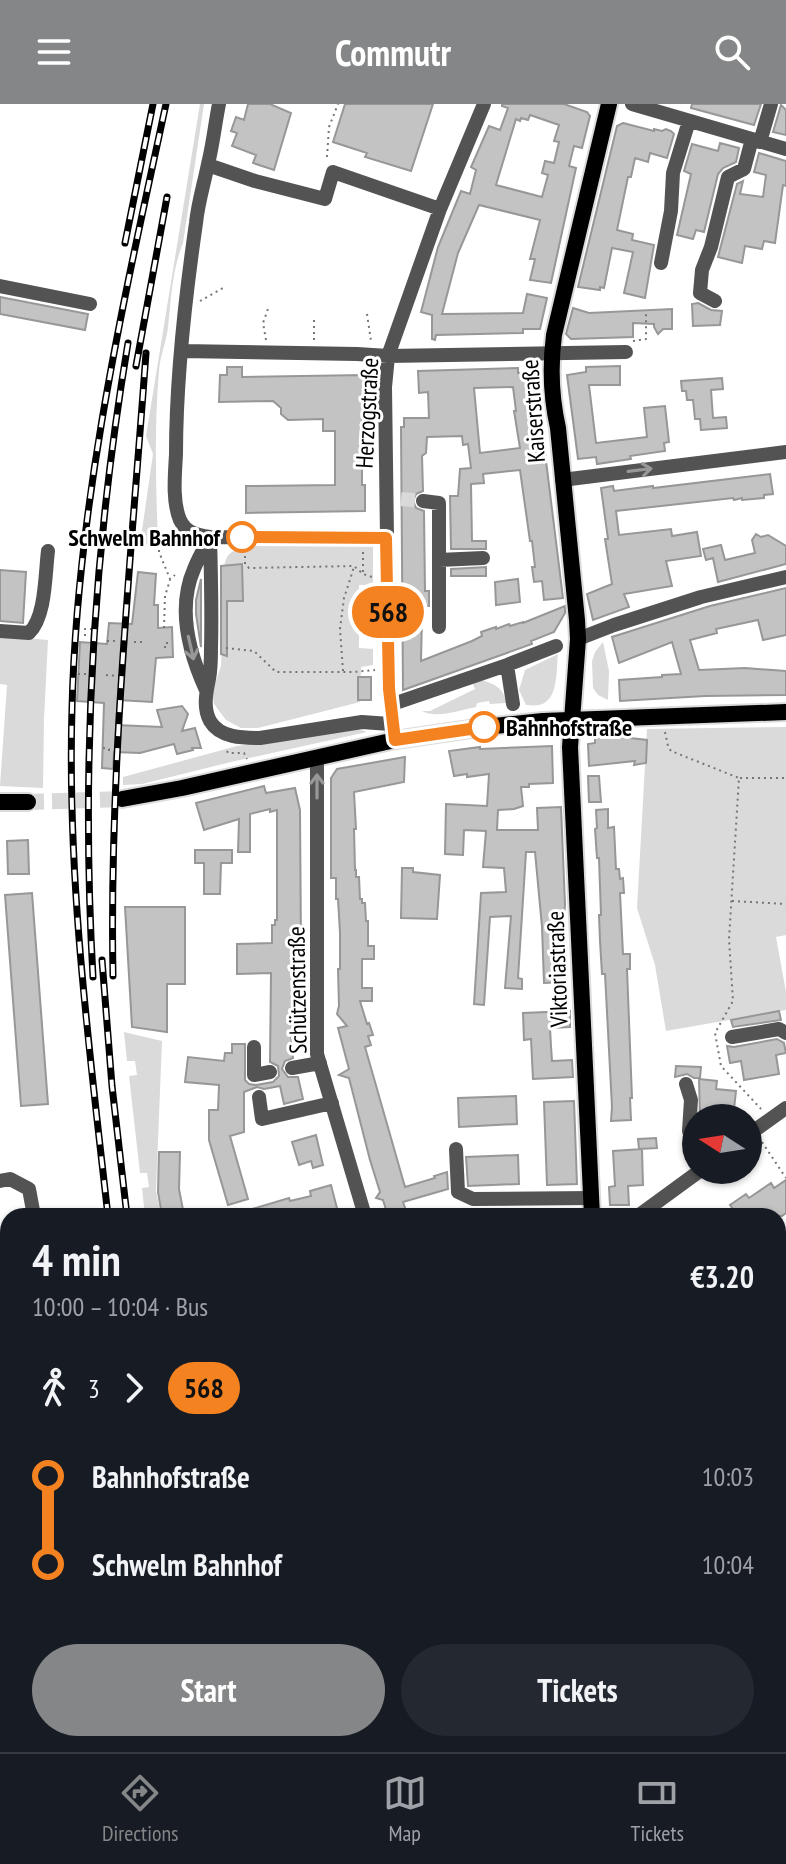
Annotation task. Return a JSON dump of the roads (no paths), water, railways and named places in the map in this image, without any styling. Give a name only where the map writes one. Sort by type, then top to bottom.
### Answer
[{"type":"main road","name":"Kaiserstraße","points":[[572,721],[578,639],[552,386],[552,354],[609,104]]},
{"type":"main road","points":[[122,799],[395,740],[516,723],[786,712]]},
{"type":"main road","name":"Viktoriastraße","points":[[572,721],[570,747],[594,1208]]},
{"type":"main road","points":[[0,802],[28,802]]},
{"type":"street","points":[[219,104],[196,222],[182,351],[176,417],[177,508],[181,521],[197,535],[210,537],[386,538]]},
{"type":"street","name":"Herzogstraße","points":[[395,740],[390,705],[386,538],[393,499],[381,356],[484,104]]},
{"type":"street","points":[[632,104],[786,149]]},
{"type":"street","points":[[715,301],[700,293],[702,270],[711,247],[728,177],[744,169],[771,104]]},
{"type":"street","points":[[661,263],[671,211],[673,173],[689,121]]},
{"type":"street","points":[[208,165],[325,199],[333,172],[440,209]]},
{"type":"street","points":[[0,286],[90,304]]},
{"type":"street","points":[[182,351],[381,356],[626,352]]},
{"type":"street","points":[[562,480],[786,452]]},
{"type":"street","points":[[423,501],[439,503],[439,627]]},
{"type":"street","points":[[210,537],[211,649],[206,713],[212,725],[232,736],[260,738],[372,722],[390,724],[395,740]]},
{"type":"street","points":[[206,690],[188,646],[185,604],[192,571],[210,537]]},
{"type":"street","points":[[0,631],[29,633],[36,627],[42,605],[48,551]]},
{"type":"street","points":[[439,560],[483,558]]},
{"type":"street","points":[[578,639],[701,597],[786,577]]},
{"type":"street","points":[[390,705],[556,646]]},
{"type":"street","points":[[507,665],[513,704]]},
{"type":"street","name":"Schützenstraße","points":[[317,757],[317,1054],[363,1208]]},
{"type":"street","points":[[732,1037],[779,1029],[786,1033]]},
{"type":"street","points":[[254,1047],[254,1075],[270,1072]]},
{"type":"street","points":[[292,1068],[320,1063]]},
{"type":"street","points":[[686,1084],[691,1104]]},
{"type":"street","points":[[259,1097],[262,1119],[332,1103]]},
{"type":"street","points":[[762,1125],[786,1108]]},
{"type":"street","points":[[456,1149],[458,1192],[464,1196],[572,1208]]},
{"type":"street","points":[[0,1181],[10,1179],[29,1189],[33,1208]]},
{"type":"street","points":[[649,1208],[682,1184]]},
{"type":"tunnel","points":[[401,499],[423,501]]},
{"type":"tunnel","points":[[28,802],[122,799]]},
{"type":"railway","points":[[125,243],[153,104]]},
{"type":"railway","points":[[107,1208],[76,899],[71,772],[76,632],[83,556],[105,404],[166,104]]},
{"type":"railway","points":[[136,366],[167,197]]},
{"type":"railway","points":[[93,977],[88,818],[93,659],[106,501],[128,343]]},
{"type":"railway","points":[[113,976],[118,742],[146,353]]},
{"type":"railway","points":[[102,960],[126,1208]]},
{"type":"place","name":"Schwelm Bahnhof","points":[[242,537]]},
{"type":"place","name":"Bahnhofstraße","points":[[484,727]]}]
